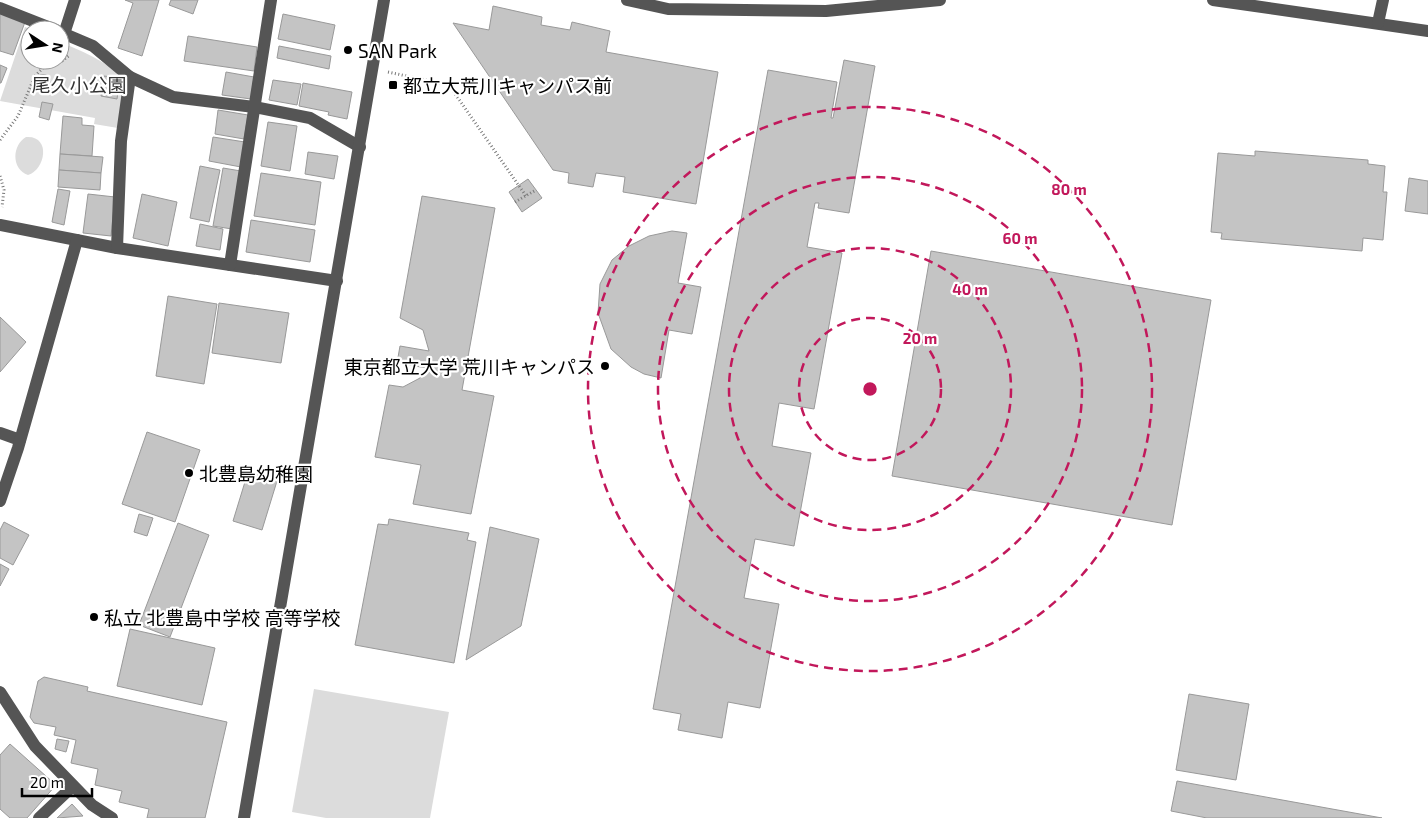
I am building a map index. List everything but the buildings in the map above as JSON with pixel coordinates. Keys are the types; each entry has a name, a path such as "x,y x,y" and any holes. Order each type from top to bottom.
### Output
{"street":[{"path":"66,20 75,0"},
{"path":"230,265 271,0"},
{"path":"244,818 384,0"},
{"path":"626,0 668,9 826,11 940,0"},
{"path":"1213,0 1428,31"},
{"path":"1378,23 1383,0"},
{"path":"0,8 30,20"},
{"path":"70,36 93,46 130,77 173,97 254,107 310,118 360,147"},
{"path":"117,248 121,141 130,77"},
{"path":"0,225 117,248 337,281"},
{"path":"0,501 20,440 77,240"},
{"path":"0,433 20,440"},
{"path":"0,692 35,746 92,805 112,818"},
{"path":"39,818 73,786"}],"path":[{"path":"0,140 18,116 35,76 43,68 62,61 70,55 81,41"},
{"path":"386,72 449,85 526,196"},
{"path":"0,176 4,190 0,225"},
{"path":"515,202 536,190"}],"green space":[{"name":"尾久小公園","path":"20,42 20,70 70,70 70,46 112,69 119,75 123,87 118,128 94,124 95,118 0,101"},
{"path":"26,137 39,141 43,153 39,166 28,175 19,168 15,157 18,145"},
{"path":"314,689 449,712 430,818 326,818 292,812"}],"place":[{"name":"SAN Park","path":"348,50"},
{"name":"都立大荒川キャンパス前","path":"393,85"},
{"name":"東京都立大学 荒川キャンパス","path":"605,366"},
{"name":"北豊島幼稚園","path":"189,473"},
{"name":"私立 北豊島中学校 高等学校","path":"94,617"}]}
